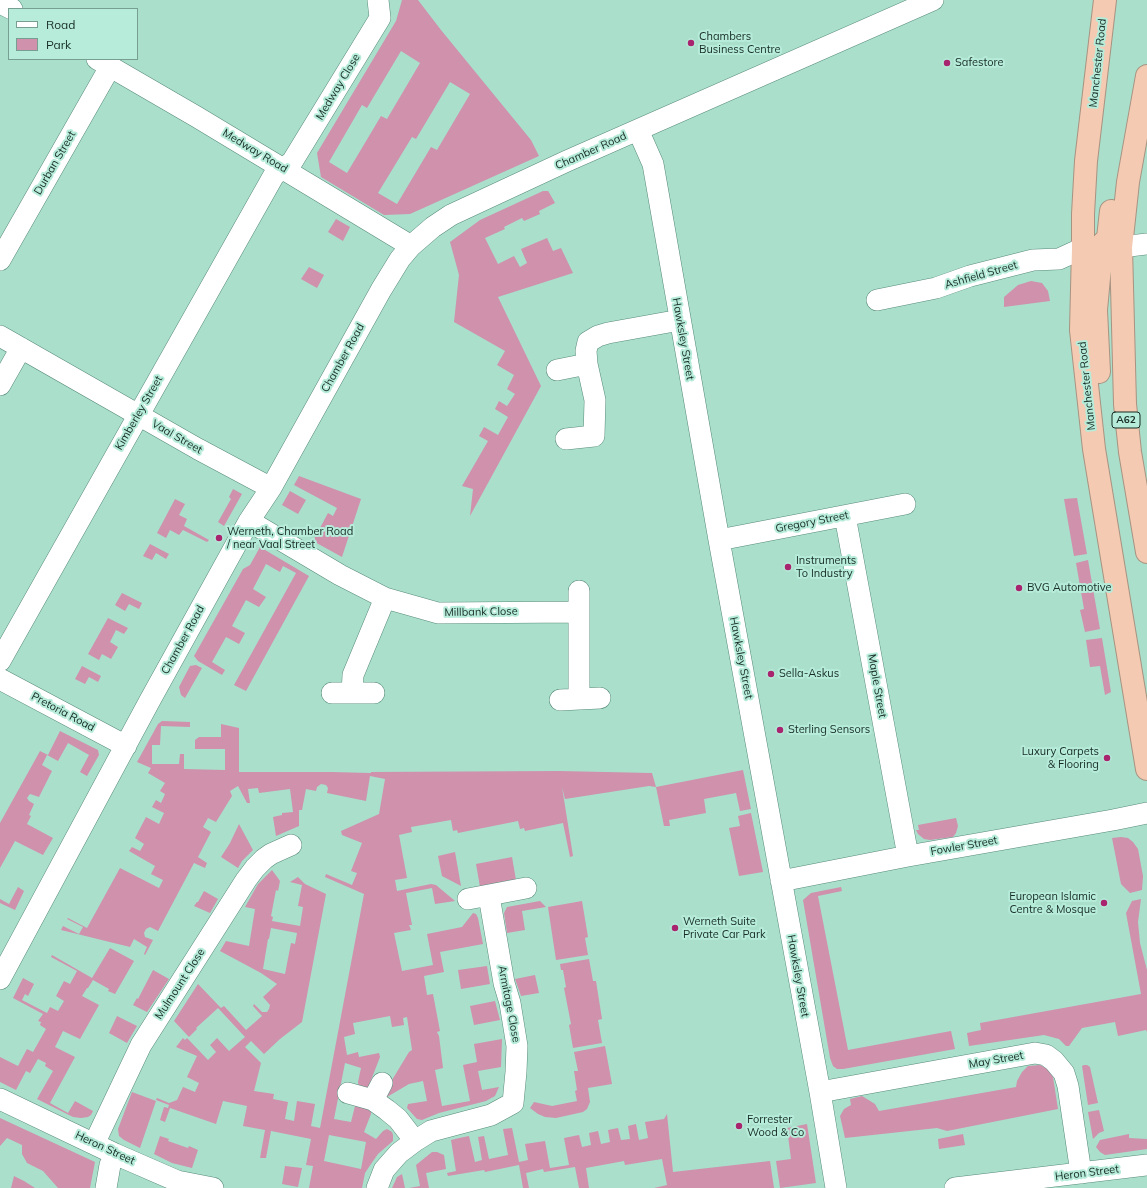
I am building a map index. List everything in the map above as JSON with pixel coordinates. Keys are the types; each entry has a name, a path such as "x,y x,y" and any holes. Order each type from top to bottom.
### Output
{"highway":[{"name":"Manchester Road","path":"1101,3 1086,161 1083,214 1103,247 1125,404 1130,452 1147,552"},
{"path":"1103,247 1108,238 1122,124 1145,86"},
{"name":"Manchester Road","path":"1103,247 1081,330 1094,449 1147,769"}],"street":[{"name":"Medway Close","path":"283,169 292,162 380,18 378,0"},
{"name":"Chamber Road","path":"0,979 249,521 271,488 381,290 400,260 411,246 433,227 451,215 638,130 932,0"},
{"name":"Medway Road","path":"104,63 411,246"},
{"name":"Durban Street","path":"0,260 104,63"},
{"name":"Hawksley Street","path":"638,130 653,164 836,1188"},
{"name":"Kimberley Street","path":"0,661 274,175 283,169"},
{"name":"Ashfield Street","path":"877,300 936,288 970,276 1033,260 1059,259 1103,247 1147,244"},
{"path":"566,439 594,436 595,400 587,364 586,352 588,342 598,336 608,333 680,320"},
{"name":"Vaal Street","path":"0,336 138,415 271,488"},
{"path":"0,385 21,348"},
{"path":"557,370 587,364"},
{"name":"Gregory Street","path":"719,540 905,504"},
{"name":"Maple Street","path":"845,516 908,856"},
{"name":"Millbank Close","path":"249,521 340,575 385,598 438,613 578,612"},
{"path":"579,591 570,699 600,698"},
{"path":"374,693 342,693 353,676 385,598"},
{"name":"Pretoria Road","path":"0,679 126,746"},
{"name":"Fowler Street","path":"781,881 908,856 1147,813"},
{"name":"Mulmount Close","path":"94,1144 141,1044 246,880 264,859 271,854 291,845"},
{"path":"468,899 526,888"},
{"name":"Armitage Close","path":"377,1188 384,1170 399,1153 431,1131 491,1115 513,1103 517,1046 510,1003 504,983 489,896"},
{"name":"May Street","path":"820,1092 1035,1053 1046,1056 1054,1061 1064,1073 1068,1086 1081,1173"},
{"path":"348,1093 377,1092 415,1141"},
{"name":"Heron Street","path":"0,1098 115,1154 177,1181 213,1188"},
{"path":"106,1188 110,1164 115,1154"},
{"name":"Heron Street","path":"956,1188 1044,1183 1081,1173 1147,1165"}],"green space":[{"path":"402,0 418,0 531,140 539,156 410,214 384,215 321,177 317,153 396,21","holes":["401,51 420,63 387,119 381,116 347,173 329,162 362,105 367,108","450,82 470,94 437,150 431,147 397,204 378,193 412,137 416,139"]},
{"path":"543,191 548,191 555,203 539,211 540,214 524,221 522,218 504,227 505,229 485,238 498,264 514,256 520,267 527,263 521,249 547,238 553,251 561,248 573,273 498,297 541,386 470,516 473,489 462,486 488,441 479,436 484,427 498,435 508,417 495,409 499,401 507,406 515,394 507,389 514,375 497,365 505,351 454,322 459,275 450,242 480,220"},
{"path":"336,219 350,227 343,241 328,232"},
{"path":"309,267 324,275 317,288 301,279"},
{"path":"1031,281 1042,283 1048,291 1050,301 1004,307 1004,297 1018,285"},
{"path":"299,476 361,499 342,557 313,541 328,513 333,516 337,508 294,485"},
{"path":"233,489 242,494 224,526 218,522 231,499 229,497"},
{"path":"290,491 306,500 298,514 282,505"},
{"path":"1077,498 1087,554 1074,556 1064,499"},
{"path":"175,499 185,504 179,515 187,519 184,526 209,540 207,542 183,530 179,535 170,530 166,538 157,533"},
{"path":"150,544 169,554 166,559 156,553 152,560 143,556"},
{"path":"260,547 309,576 246,691 234,685 296,573 283,566 280,572 266,564 253,589 266,597 259,607 246,600 232,626 245,633 239,644 226,637 212,662 225,670 222,675 198,661 194,656 243,569 250,565"},
{"path":"1088,560 1100,629 1085,632 1080,610 1084,609 1076,563"},
{"path":"122,593 142,603 139,609 129,604 125,611 115,605"},
{"path":"108,618 128,628 124,634 116,630 110,642 118,647 111,659 102,654 99,660 88,654"},
{"path":"1102,638 1111,692 1105,695 1100,666 1090,667 1086,640"},
{"path":"196,665 202,668 185,698 181,695 179,687 190,666"},
{"path":"82,666 101,676 98,682 89,677 85,684 75,679"},
{"path":"162,721 190,722 190,727 161,726 160,745 152,745 152,764 179,764 180,754 184,754 184,769 225,770 225,749 195,749 195,740 199,737 221,737 221,724 239,728 239,772 371,773 559,771 652,773 656,787 649,786 565,799 562,787 573,856 570,857 563,823 525,831 524,828 520,829 518,821 458,833 457,830 453,831 451,820 411,827 412,832 399,835 407,878 395,880 397,891 431,884 436,885 455,901 435,904 432,888 406,893 412,925 409,925 411,930 394,933 402,971 433,965 427,934 462,927 473,913 476,914 478,918 483,944 440,952 444,972 424,976 427,995 433,994 440,1031 437,1032 439,1036 443,1068 435,1070 442,1106 470,1101 463,1065 477,1062 474,1044 502,1039 501,1067 478,1071 482,1090 499,1087 495,1096 486,1101 439,1113 422,1120 417,1119 407,1108 408,1104 427,1101 423,1081 409,1084 387,1097 386,1095 389,1085 409,1052 412,1050 407,1017 403,1018 404,1025 392,1027 390,1016 353,1023 355,1034 344,1037 347,1055 358,1052 359,1057 379,1053 380,1057 368,1088 362,1090 359,1087 358,1082 361,1068 345,1063 334,1119 351,1122 355,1106 371,1110 371,1114 364,1132 376,1139 383,1131 387,1129 392,1132 393,1135 393,1141 378,1154 365,1173 362,1188 309,1188 313,1166 306,1165 311,1139 271,1131 266,1158 260,1158 265,1130 243,1126 247,1106 223,1101 216,1124 170,1108 165,1122 160,1120 164,1107 168,1108 169,1105 156,1100 157,1098 169,1103 177,1100 183,1087 195,1092 199,1083 187,1077 197,1056 176,1047 183,1038 185,1040 187,1038 208,1060 216,1052 210,1045 217,1038 229,1051 245,1037 218,1008 196,1028 197,1029 189,1037 174,1021 198,984 221,1008 224,1006 246,1030 262,1016 253,1006 254,1004 262,1012 267,1012 269,1009 270,1005 263,997 277,984 261,973 220,951 226,941 249,946 255,909 245,907 258,884 272,870 280,881 278,891 276,890 271,916 273,917 272,921 300,926 303,907 298,906 302,885 290,882 298,877 305,884 326,894 302,1022 264,1054 251,1041 245,1047 261,1063 254,1091 274,1094 273,1099 288,1102 285,1119 294,1121 297,1101 315,1104 311,1126 320,1128 364,894 325,877 326,874 352,885 357,873 351,871 362,843 342,835 341,831 379,814 385,779 370,776 366,801 327,793 328,788 326,785 321,784 317,787 316,791 306,789 302,810 299,810 299,826 276,836 273,817 282,815 282,813 293,812 290,789 259,793 258,788 248,789 250,803 247,803 238,786 230,791 232,796 216,822 208,818 203,827 211,832 198,857 207,863 205,868 194,863 158,931 150,927 146,929 144,933 145,937 153,940 145,955 144,954 147,947 134,939 130,947 61,930 63,926 79,934 83,927 67,919 68,918 87,928 120,868 159,888 163,880 151,874 155,866 129,851 132,847 140,851 144,844 135,838 146,817 159,824 164,813 152,807 156,800 161,803 165,794 160,791 165,783 148,773 151,768 137,762 158,724","holes":["271,928 297,933 295,944 291,943 285,974 263,969","329,1135 366,1142 361,1169 324,1161"]},
{"path":"60,731 98,750 99,755 87,776 80,772 89,755 68,743 58,761 47,755 42,765 52,771 39,797 30,794 27,798 34,804 27,824 53,838 43,855 15,841 0,868 0,823 40,751 48,755"},
{"path":"743,770 751,809 740,811 736,793 704,799 706,813 669,820 670,826 664,826 656,787"},
{"path":"751,813 763,872 739,876 729,828 740,826 738,816"},
{"path":"956,818 958,826 953,837 930,840 924,839 916,830 919,830 918,825"},
{"path":"239,824 253,850 242,861 238,868 221,857"},
{"path":"1112,838 1128,838 1138,849 1143,876 1142,890 1130,893 1121,884"},
{"path":"455,852 461,886 442,876 438,856"},
{"path":"512,857 516,880 480,887 476,864"},
{"path":"18,887 24,891 15,910 0,903 0,899 9,904"},
{"path":"841,887 842,891 818,896 848,1050 951,1031 955,1049 843,1069 837,1069 833,1066 830,1058 803,900 811,893"},
{"path":"204,891 218,899 210,913 194,906"},
{"path":"1141,899 1138,922 1140,943 1147,970 1147,1032 1146,1030 1118,1036 1115,1022 1082,1028 1069,1046 1066,1046 1059,1039 1044,1035 969,1046 967,1033 981,1030 980,1023 1141,994 1126,913 1132,901"},
{"path":"540,901 546,907 522,911 525,930 507,933 504,913 507,907"},
{"path":"582,901 588,937 585,938 588,955 556,960 548,907"},
{"path":"110,948 134,961 115,994 108,991 109,989 93,980 82,996 99,1005 80,1039 63,1031 55,1047 75,1057 50,1103 68,1113 75,1101 93,1111 91,1115 81,1118 73,1117 37,1099 53,1071 45,1066 46,1063 38,1059 30,1073 26,1071 16,1090 0,1082 0,1057 18,1066 27,1049 33,1052 46,1029 40,1025 41,1022 38,1021 43,1014 13,998 23,978 34,984 28,996 25,994 22,1000 47,1013 50,1007 58,1011 64,1001 56,996 64,981 70,984 77,971 51,957 52,955 92,978"},
{"path":"589,959 593,981 596,981 602,1019 598,1020 602,1043 573,1048 569,1025 571,1024 564,988 566,987 563,970 561,970 560,964"},
{"path":"487,966 490,984 461,989 458,970"},
{"path":"153,970 169,979 147,1012 133,1005 137,998 138,999"},
{"path":"535,975 539,993 521,996 515,979"},
{"path":"495,1001 500,1020 474,1025 470,1006"},
{"path":"117,1016 137,1026 127,1043 109,1033"},
{"path":"605,1046 612,1084 588,1088 590,1102 587,1109 583,1112 556,1118 545,1117 530,1108 534,1102 552,1106 577,1101 574,1071 578,1071 574,1052"},
{"path":"1040,1065 1048,1069 1053,1077 1058,1109 947,1131 937,1128 845,1138 840,1116 844,1109 851,1105 850,1099 862,1096 875,1104 879,1111 1016,1087 1017,1081 1022,1072 1028,1066"},
{"path":"1084,1065 1090,1067 1098,1103 1088,1105 1082,1066"},
{"path":"132,1092 156,1101 140,1148 119,1136 118,1129"},
{"path":"1099,1110 1104,1131 1099,1133 1093,1139 1088,1112"},
{"path":"667,1114 673,1172 770,1161 774,1188 654,1188 667,1185 662,1159 625,1165 624,1161 586,1168 589,1188 579,1188 575,1167 544,1172 543,1169 526,1173 529,1188 523,1188 519,1165 485,1172 484,1170 448,1176 447,1173 456,1171 451,1140 469,1136 475,1162 482,1160 478,1137 484,1136 489,1159 508,1155 503,1129 512,1128 519,1162 528,1160 525,1144 545,1141 550,1168 569,1165 564,1138 579,1135 582,1147 591,1145 589,1133 598,1131 601,1144 610,1142 608,1130 618,1128 621,1140 630,1139 628,1126 636,1124 639,1140 648,1138 645,1122 664,1119"},
{"path":"0,1118 95,1162 90,1188 58,1188 43,1171 27,1163 22,1154 22,1145 7,1138 0,1146"},
{"path":"807,1124 816,1183 780,1188 776,1161 791,1159 787,1128"},
{"path":"963,1134 965,1145 939,1149 938,1139"},
{"path":"1129,1134 1129,1138 1147,1139 1147,1149 1105,1155 1096,1147 1100,1140"},
{"path":"160,1136 169,1139 168,1141 188,1148 189,1146 198,1150 192,1168 172,1163 154,1154"},
{"path":"432,1152 437,1152 444,1155 446,1169 426,1173 429,1188 409,1188 420,1186 416,1165"},
{"path":"285,1166 302,1168 298,1187 282,1184"},
{"path":"402,1174 405,1188 392,1188 397,1177"},
{"path":"14,1176 24,1181 35,1188 11,1188"}],"place":[{"name":"Chambers Business Centre","path":"691,43"},
{"name":"Safestore","path":"947,63"},
{"name":"Werneth, Chamber Road / near Vaal Street","path":"219,538"},
{"name":"Instruments To Industry","path":"788,567"},
{"name":"BVG Automotive","path":"1019,588"},
{"name":"Sella-Askus","path":"771,674"},
{"name":"Sterling Sensors","path":"780,730"},
{"name":"Luxury Carpets & Flooring","path":"1107,758"},
{"name":"European Islamic Centre & Mosque","path":"1104,903"},
{"name":"Werneth Suite Private Car Park","path":"675,928"},
{"name":"Forrester Wood & Co","path":"739,1126"}]}
